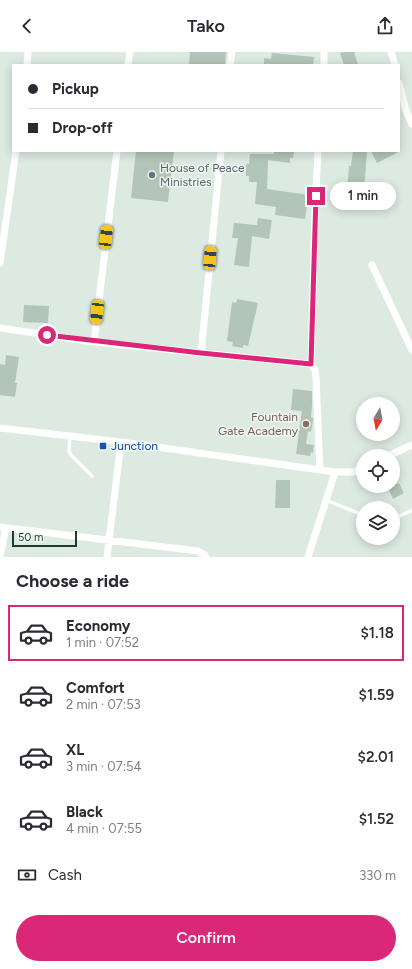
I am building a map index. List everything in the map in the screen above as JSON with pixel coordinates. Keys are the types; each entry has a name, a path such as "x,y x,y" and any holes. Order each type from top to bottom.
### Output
{"street":[{"path":"27,64 28,52"},
{"path":"128,64 130,52"},
{"path":"230,64 232,52"},
{"path":"324,52 324,64"},
{"path":"391,52 395,64"},
{"path":"400,87 406,111 412,124"},
{"path":"0,263 16,152"},
{"path":"94,342 117,152"},
{"path":"201,353 221,152"},
{"path":"318,152 311,364 315,370 316,378 320,470"},
{"path":"372,265 412,350"},
{"path":"0,328 94,342 311,364"},
{"path":"0,428 121,442 335,472 356,471"},
{"path":"108,557 121,442"},
{"path":"400,450 412,445"},
{"path":"308,557 335,472"},
{"path":"0,557 3,528 198,551 206,555 206,557"}],"lane":[{"path":"70,436 69,451 71,455 92,476"},
{"path":"326,500 356,512"},
{"path":"400,516 412,510"}],"building":[{"path":"190,52 226,52 225,64 189,64"},
{"path":"354,52 358,64 344,64 340,53"},
{"path":"272,53 314,57 313,64 264,64 264,58 271,59"},
{"name":"House of Peace Ministries","path":"136,152 174,152 168,202 131,198"},
{"path":"274,152 294,152 293,158 290,158 290,163 268,160 267,189 309,195 305,219 275,215 276,207 255,204 257,182 249,182 249,176 246,176 246,164 249,164 250,154 274,154"},
{"path":"353,152 367,152 364,193 347,191 349,166 351,166"},
{"path":"372,152 398,152 377,163"},
{"path":"258,218 272,220 269,239 252,236 249,267 234,265 238,238 232,238 234,223 257,225"},
{"path":"237,299 258,303 248,346 243,345 243,348 232,346 233,342 227,341 232,302 236,303"},
{"path":"24,305 49,306 48,323 23,322"},
{"path":"6,355 19,357 15,383 17,383 15,397 0,395 0,364 5,365"},
{"path":"293,389 312,391 311,418 313,418 313,420 311,432 308,431 306,444 314,445 313,453 311,452 310,456 296,454 302,411 291,410"},
{"path":"276,480 290,480 290,508 275,508"},
{"path":"400,485 404,493 393,499 390,493 400,493"}],"place":[{"name":"House of Peace Ministries","path":"152,175"},
{"name":"Fountain Gate Academy","path":"306,424"},
{"name":"Junction","path":"103,446"}],"route":[{"path":"47,335 94,342 311,364 316,196"}]}
